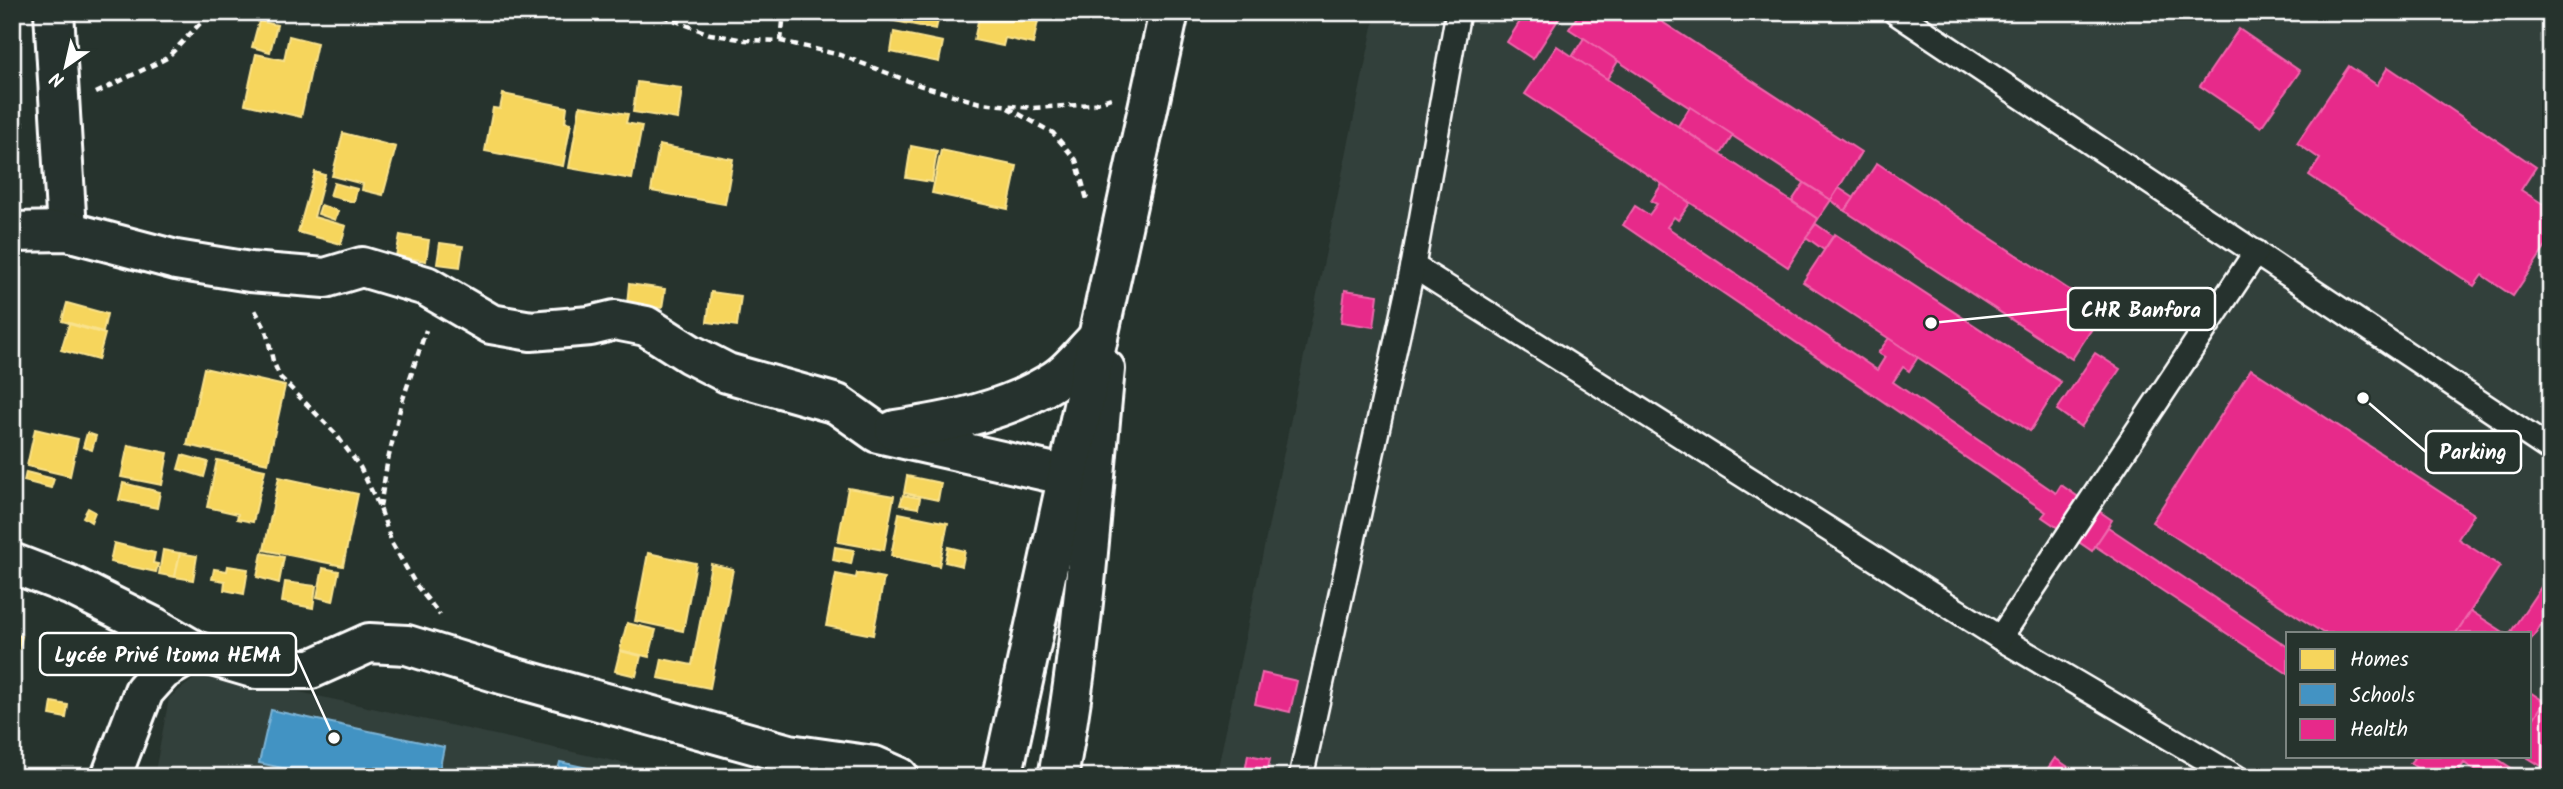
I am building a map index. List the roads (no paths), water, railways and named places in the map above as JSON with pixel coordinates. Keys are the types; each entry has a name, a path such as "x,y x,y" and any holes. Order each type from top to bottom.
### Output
{"street":[{"path":"54,12 67,231"},
{"path":"1002,777 1169,12"},
{"path":"12,232 67,231 176,260 250,272 326,278 362,267 426,286 491,324 531,331 590,326 615,320 646,326 690,354 727,373 836,404 878,433 1068,476"},
{"path":"1058,777 1071,708 1087,581 1108,330 1108,292"},
{"path":"878,433 945,422 1007,404 1056,379 1098,338"},
{"path":"12,563 72,586 155,627 195,651 256,669 310,669 369,643 407,645 518,679 789,754 874,766 899,777"},
{"path":"111,777 144,691 162,671 195,651"}],"lane":[{"path":"1301,777 1413,266 1458,12"},
{"path":"1895,12 2551,450"},
{"path":"2000,638 2256,252"},
{"path":"1413,266 2000,638 2236,777"}],"place":[{"name":"CHR Banfora","path":"1931,323"},
{"name":"Parking","path":"2363,398"},
{"name":"Lycée Privé Itoma HEMA","path":"334,738"}]}
